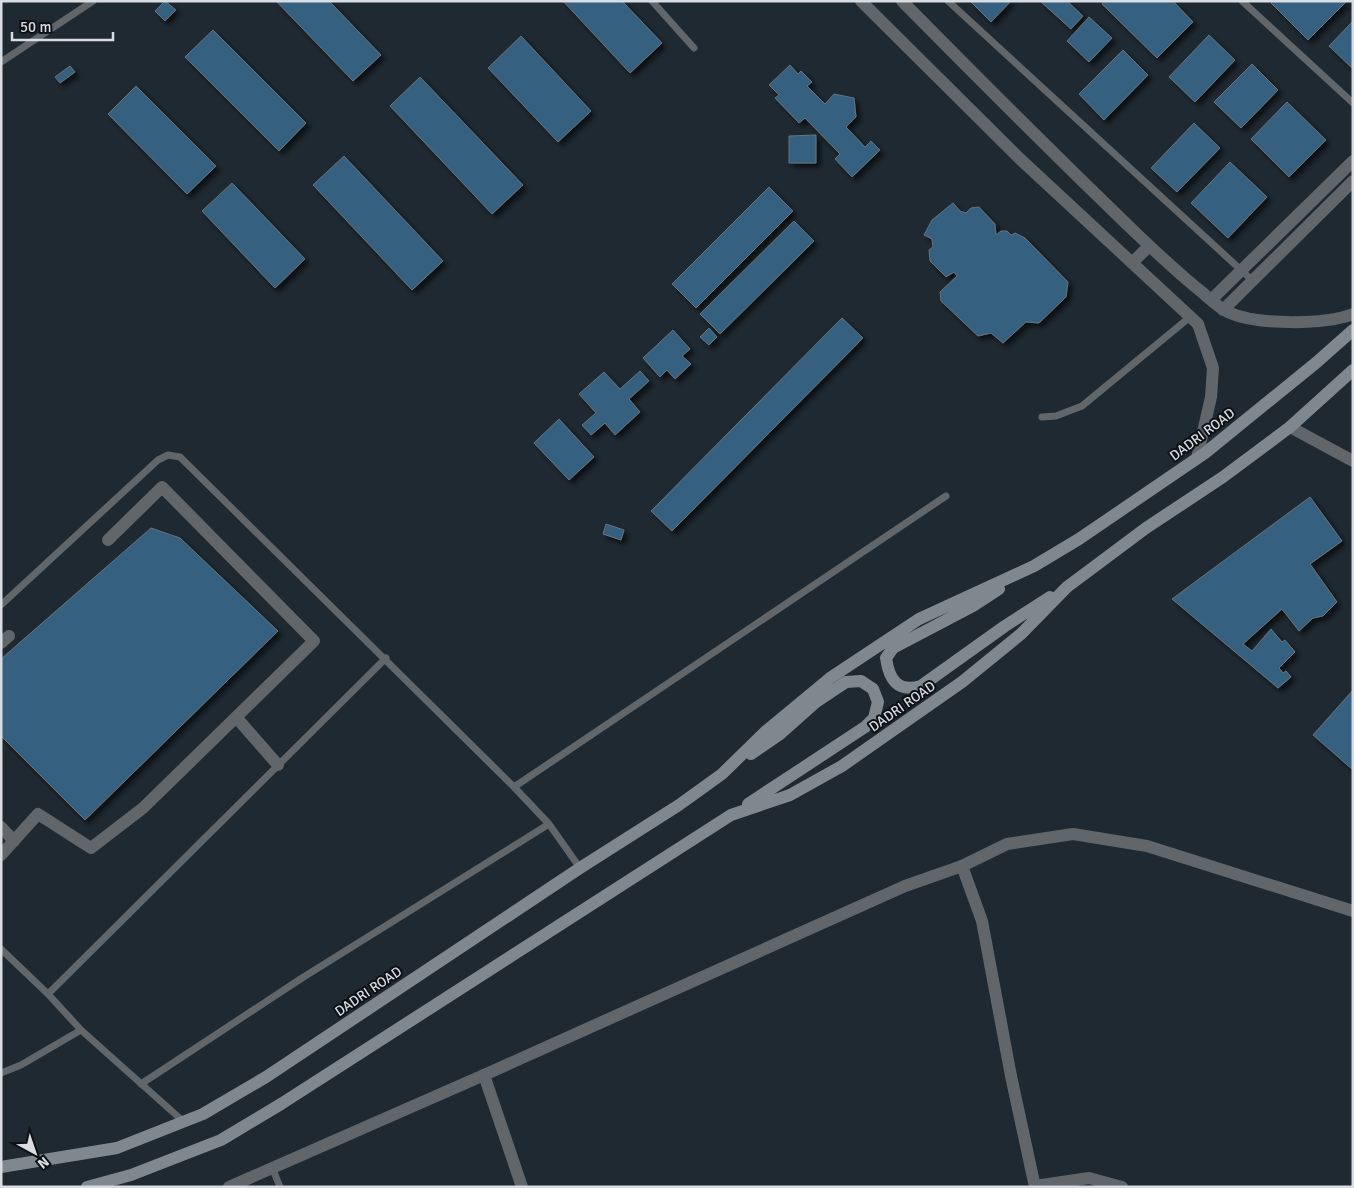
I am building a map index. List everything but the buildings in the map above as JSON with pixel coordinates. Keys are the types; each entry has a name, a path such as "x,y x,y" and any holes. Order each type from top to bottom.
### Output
{"main road":[{"name":"DADRI ROAD","path":"1353,330 1265,405 1197,458 1080,539 1034,566 973,606 893,648 886,658 890,677 909,689 920,686 1006,626 1067,587 1146,528 1223,477 1290,427 1353,370"},
{"name":"DADRI ROAD","path":"722,774 774,725 830,678 862,656 918,619 1034,566"},
{"name":"DADRI ROAD","path":"731,815 790,795 842,766 969,676 1021,634 1067,587"},
{"name":"DADRI ROAD","path":"1,1167 117,1148 203,1114 266,1077 580,868 679,805 780,734 816,702 846,682 861,681 873,689 878,702 874,718 865,727 281,1104 221,1140 131,1175 87,1187"}],"street":[{"path":"860,1 1019,158 1198,324 1212,368 1211,397 1197,458"},
{"path":"902,1 1041,142 1149,246 1223,310 1230,314 1269,320 1308,322 1342,318 1353,314"},
{"path":"1211,300 1353,160"},
{"path":"1223,310 1353,182"},
{"path":"1132,263 1149,246"},
{"path":"1290,427 1353,461"},
{"path":"1,855 38,814 91,848 143,808 314,640 162,487 108,540"},
{"path":"236,716 278,765"},
{"path":"1,827 14,841"},
{"path":"228,1187 484,1075 905,886 962,866 1007,844 1073,834 1147,846 1353,911"},
{"path":"962,866 982,921 1010,1076 1035,1186 1089,1178 1122,1187"},
{"path":"484,1075 522,1187"}],"lane":[{"path":"1,62 93,1"},
{"path":"652,1 694,48"},
{"path":"948,1 1253,281"},
{"path":"1242,1 1353,102"},
{"path":"1042,417 1056,416 1082,406 1190,317"},
{"path":"1,605 158,460 168,455 180,458 191,466 386,658 514,787 549,824 580,868"},
{"path":"514,787 946,496"},
{"path":"48,994 386,658"},
{"path":"141,1084 302,978 549,824"},
{"path":"1,949 48,994 81,1030 184,1122"},
{"path":"1,1073 21,1065 81,1030"},
{"path":"272,1167 280,1187"}]}
